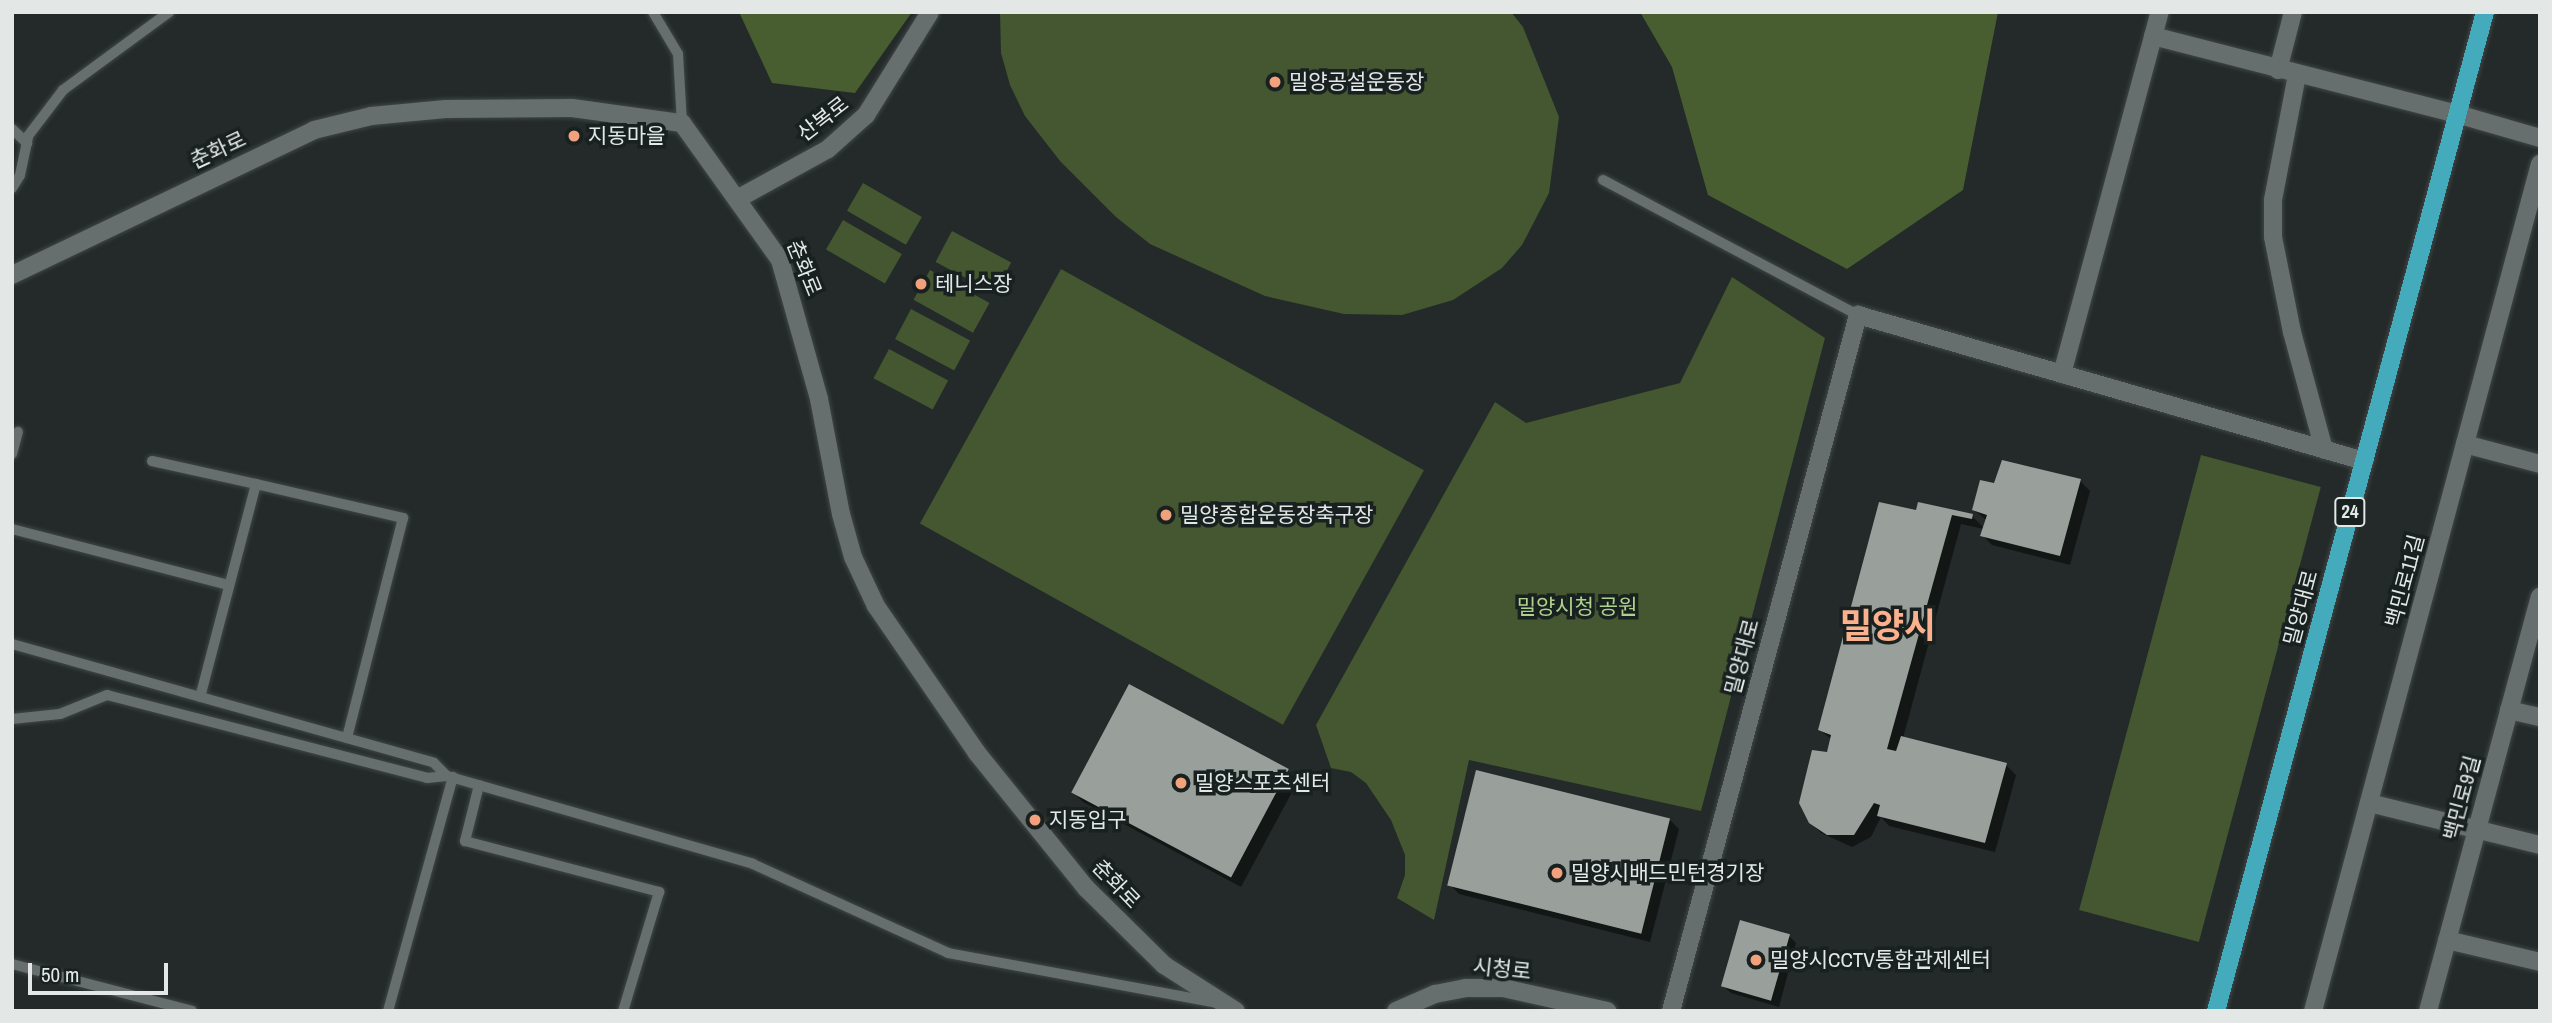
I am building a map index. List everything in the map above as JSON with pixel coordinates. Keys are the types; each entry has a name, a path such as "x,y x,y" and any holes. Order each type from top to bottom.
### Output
{"main road":[{"name":"밀양대로","path":"2216,1011 2485,12"}],"street":[{"name":"산복로","path":"739,198 828,149 866,115 930,12"},
{"path":"2062,373 2160,12"},
{"path":"2278,70 2293,12"},
{"path":"2153,36 2297,75 2458,114 2540,138"},
{"path":"2297,75 2273,200 2273,237 2292,332 2324,450"},
{"name":"춘화로","path":"12,275 314,130 372,116 446,110 572,108 682,124 739,198 780,260 796,306 841,514 853,557 876,606 977,753 1086,888 1164,965 1228,1007"},
{"name":"백민로11길","path":"2314,1011 2540,164"},
{"path":"1858,315 2364,461"},
{"name":"밀양대로","path":"1671,1011 1858,315"},
{"path":"2465,444 2540,464"},
{"name":"백민로9길","path":"2428,1011 2540,598"},
{"path":"2509,710 2540,717"},
{"path":"2369,803 2540,845"},
{"path":"2447,940 2540,962"},
{"name":"시청로","path":"1396,1011 1435,994 1465,988 1503,988 1607,1011"}],"lane":[{"path":"12,188 20,175 27,144 63,90 169,12"},
{"path":"653,12 678,54 682,124"},
{"path":"12,129 27,144"},
{"path":"1603,180 1858,315"},
{"path":"12,454 18,432"},
{"path":"152,461 403,518 347,738"},
{"path":"200,697 256,484"},
{"path":"12,530 229,585"},
{"path":"12,643 433,763 450,777"},
{"path":"12,719 60,715 107,695 427,778 450,777 753,864 948,953 1228,1007"},
{"path":"388,1011 450,777"},
{"path":"479,785 466,841 659,892 623,1011"},
{"path":"12,964 192,1011"}],"green space":[{"path":"739,12 912,12 855,93 772,83"},
{"path":"1000,12 1511,12 1523,27 1559,117 1549,193 1522,245 1502,268 1453,300 1402,315 1344,314 1265,296 1150,244 1116,217 1060,161 1025,116 1010,85 1001,53"},
{"path":"1640,12 1998,12 1963,190 1847,269 1708,195 1672,67"},
{"path":"863,183 922,217 906,245 847,211"},
{"path":"843,220 902,254 885,283 826,249"},
{"path":"952,231 1011,262 995,293 936,262"},
{"path":"1061,269 1424,470 1283,725 920,524"},
{"path":"930,270 989,303 973,333 914,300"},
{"name":"밀양시청 공원","path":"1732,277 1825,338 1701,811 1469,760 1434,920 1397,898 1405,875 1405,855 1391,820 1366,783 1351,772 1331,768 1316,725 1495,402 1526,423 1680,383"},
{"path":"911,309 970,340 954,370 895,339"},
{"path":"889,349 948,380 933,410 874,378"},
{"path":"2201,455 2321,487 2199,942 2079,910"}],"building":[{"path":"2002,460 2081,479 2060,556 1980,536 1987,515 1972,510 1980,480 1994,483"},
{"path":"1879,502 1916,510 1918,502 1973,514 1972,519 1952,515 1887,749 1896,751 1901,736 2007,763 1985,843 1877,816 1880,805 1874,803 1854,835 1827,835 1809,823 1799,803 1812,750 1827,752 1831,735 1818,730"},
{"path":"1129,684 1289,769 1231,878 1071,793"},
{"path":"1476,770 1670,818 1641,934 1447,885"},
{"path":"1740,920 1790,934 1771,1001 1721,986"}],"place":[{"name":"밀양공설운동장","path":"1275,82"},
{"name":"지동마을","path":"574,136"},
{"name":"테니스장","path":"921,284"},
{"name":"밀양종합운동장축구장","path":"1166,515"},
{"name":"밀양스포츠센터","path":"1181,783"},
{"name":"지동입구","path":"1035,820"},
{"name":"밀양시배드민턴경기장","path":"1557,873"},
{"name":"밀양시CCTV통합관제센터","path":"1756,960"}],"district":[{"name":"밀양시","path":"1888,626"}]}
